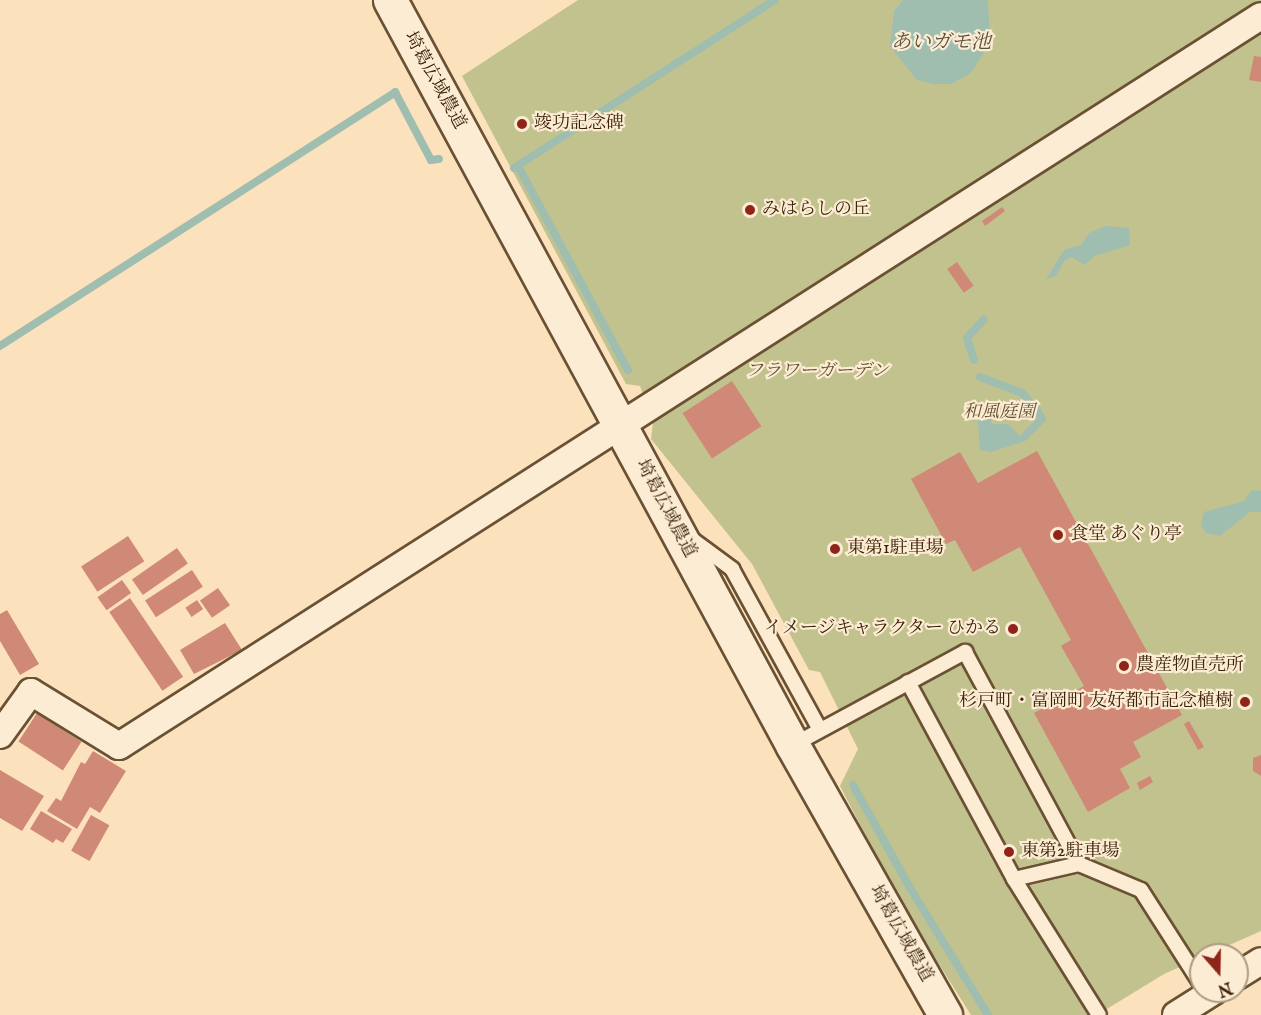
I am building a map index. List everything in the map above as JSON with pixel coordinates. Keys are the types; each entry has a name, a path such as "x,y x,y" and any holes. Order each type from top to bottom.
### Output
{"street":[{"name":"埼葛広域農道","path":"390,0 674,526 806,738 945,1015"},
{"path":"0,735 31,692 119,747 620,423 1261,16"},
{"path":"1176,1015 1191,1003"}],"lane":[{"path":"806,738 965,652 1079,864"},
{"path":"908,682 1014,879 1099,1015"},
{"path":"1014,879 1079,864 1141,890 1189,963"}],"green space":[{"path":"578,0 1261,0 1261,931 1234,943 1189,943 1189,963 1164,974 1097,1015 971,1015 901,904 840,786 858,749 820,672 809,670 752,564 651,439 653,423 640,386 626,384 462,76"}],"water":[{"name":"あいガモ池","path":"903,0 988,0 990,43 971,73 951,84 932,84 916,79 890,46 894,11"},
{"path":"1105,226 1129,228 1130,245 1095,256 1084,265 1072,257 1065,260 1056,276 1046,279 1064,250 1081,245 1089,233"},
{"path":"987,406 992,424 1008,424 1025,441 991,452 980,450 977,409"},
{"path":"1252,490 1261,491 1261,512 1250,512 1220,536 1206,533 1201,526 1204,512 1244,501"}],"building":[{"path":"1254,56 1261,57 1261,82 1249,80"},
{"path":"1002,207 1005,211 985,226 982,221"},
{"path":"957,262 974,286 964,293 947,269"},
{"path":"732,381 761,426 712,458 683,413"},
{"path":"1037,451 1182,715 1133,742 1141,757 1120,769 1130,788 1088,812 1034,713 1084,686 1061,646 1071,640 1020,547 973,572 955,540 946,544 911,479 960,452 978,483"},
{"path":"128,536 144,561 97,592 81,566"},
{"path":"177,548 188,564 143,595 132,580"},
{"path":"192,570 203,587 156,617 145,600"},
{"path":"122,580 131,593 107,610 97,597"},
{"path":"218,588 230,605 212,618 200,601"},
{"path":"130,598 183,677 162,691 109,612"},
{"path":"197,600 203,609 192,617 185,608"},
{"path":"7,610 39,664 20,675 0,641 0,614"},
{"path":"225,623 242,650 194,674 180,650"},
{"path":"37,713 81,742 63,770 18,742"},
{"path":"1189,721 1204,747 1198,750 1184,724"},
{"path":"93,751 126,771 100,813 90,807 77,829 47,811 56,798 61,801 81,762 85,764"},
{"path":"1261,755 1261,776 1253,771 1253,758"},
{"path":"0,770 44,796 22,831 0,818"},
{"path":"1150,776 1153,782 1140,790 1137,783"},
{"path":"41,811 72,829 63,843 56,839 53,843 30,829"},
{"path":"91,815 109,825 89,861 71,851"}],"waterway":[{"path":"514,168 775,0"},
{"path":"0,346 395,92 431,160 439,159"},
{"path":"518,166 628,370"},
{"path":"974,360 967,338 984,319"},
{"path":"980,377 1022,393 1037,410 1042,419 1024,437"},
{"path":"853,785 910,888 988,1015"}],"place":[{"name":"竣功記念碑","path":"522,124"},
{"name":"みはらしの丘","path":"750,210"},
{"name":"食堂 あぐり亭","path":"1058,535"},
{"name":"東第1駐車場","path":"835,549"},
{"name":"イメージキャラクター ひかる","path":"1013,629"},
{"name":"農産物直売所","path":"1124,666"},
{"name":"杉戸町・富岡町 友好都市記念植樹","path":"1245,702"},
{"name":"東第2駐車場","path":"1009,852"}],"park label":[{"name":"フラワーガーデン","path":"817,372"},
{"name":"和風庭園","path":"999,413"}]}
